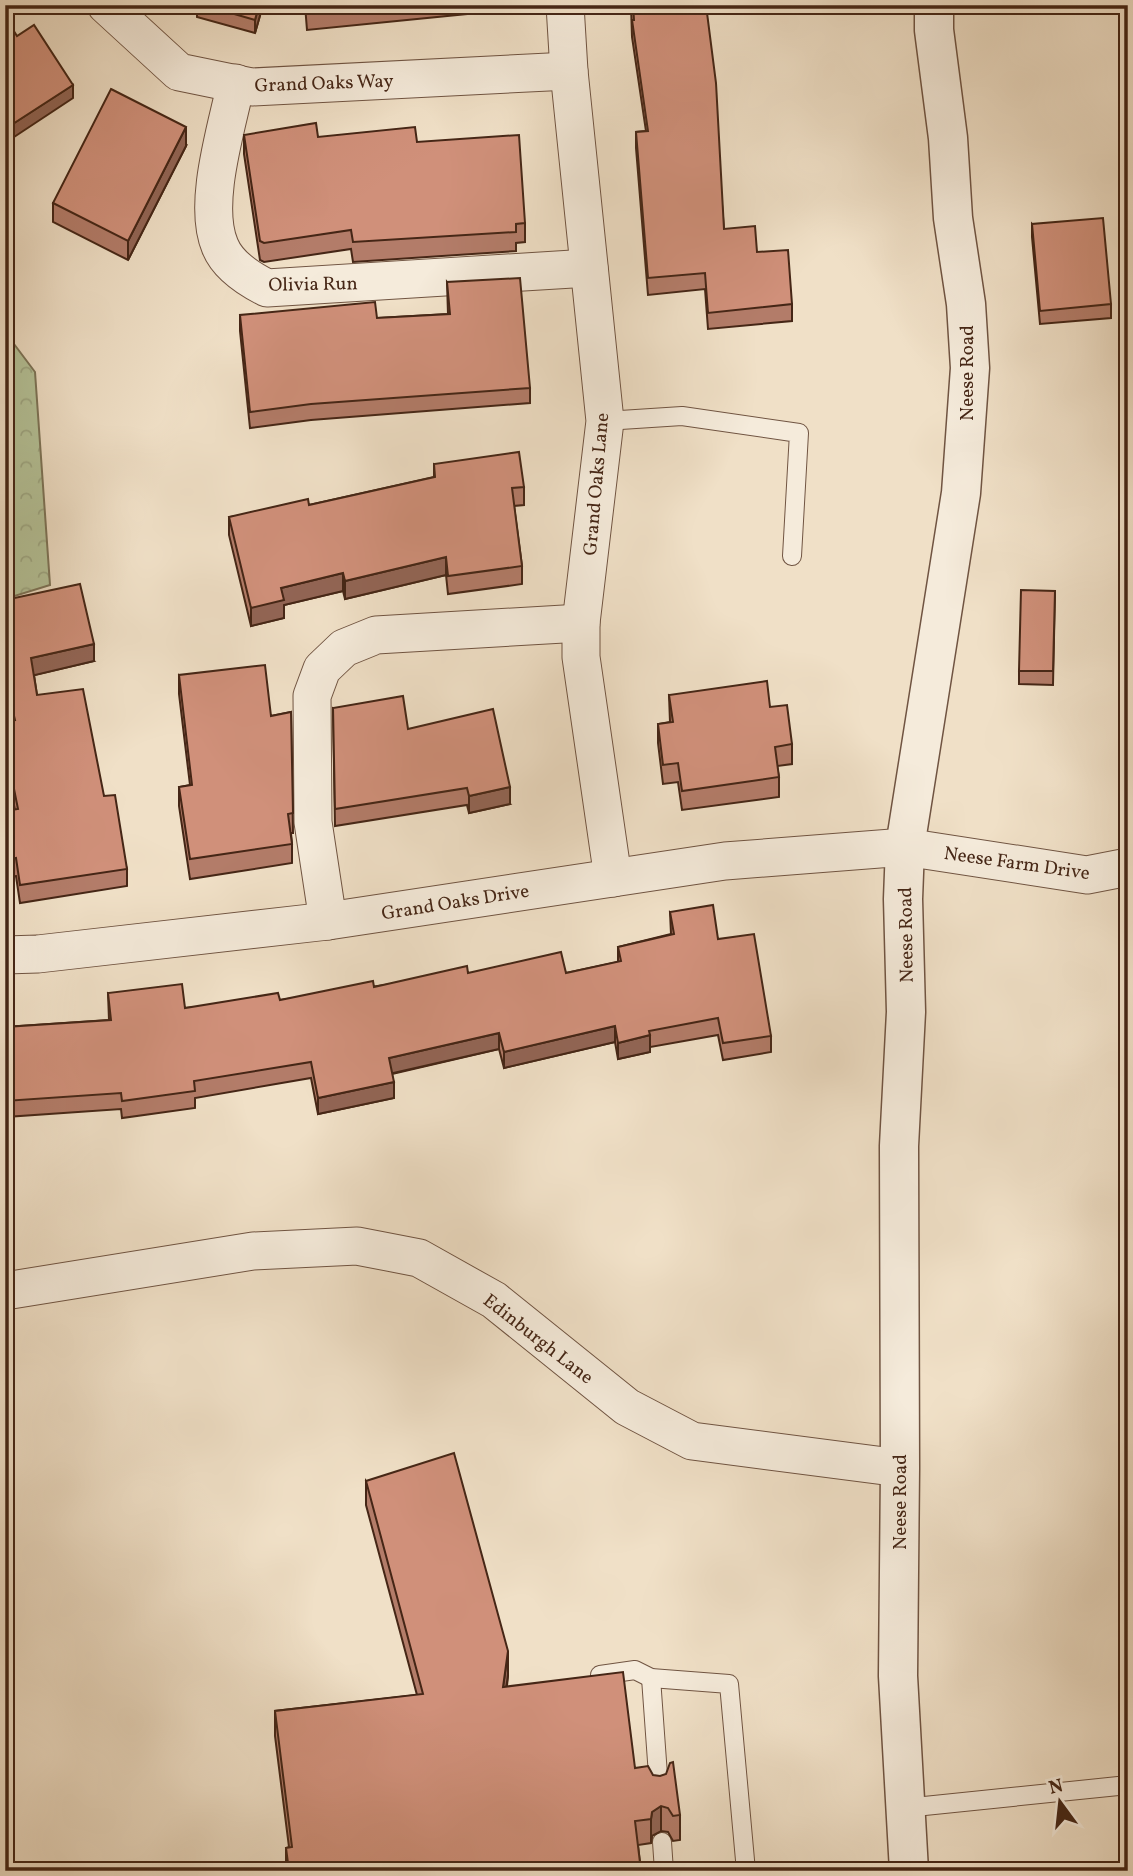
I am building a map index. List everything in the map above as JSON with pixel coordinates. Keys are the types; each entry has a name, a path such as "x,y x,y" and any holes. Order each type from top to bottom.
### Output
{"street":[{"name":"Grand Oaks Way","path":"106,5 178,72 252,87 569,71"},
{"name":"Grand Oaks Lane","path":"565,5 569,71 605,421 581,623 581,657 613,878"},
{"name":"Neese Road","path":"909,1871 898,1676 899,1146 906,1012 903,899 905,847 961,493 970,368 966,304 953,218 948,138 934,30 934,5"},
{"name":"Olivia Run","path":"236,83 216,182 212,217 220,248 243,275 267,288 589,268"},
{"path":"328,921 313,822 312,696 322,669 344,648 376,635 581,623"},
{"name":"Neese Farm Drive","path":"905,847 1087,875 1128,867"},
{"name":"Grand Oaks Drive","path":"5,955 38,954 328,921 725,861 905,847"},
{"name":"Edinburgh Lane","path":"5,1290 253,1251 358,1246 419,1258 494,1300 626,1407 692,1441 900,1468"}],"lane":[{"path":"605,421 682,416 799,433 792,556"},
{"path":"580,1678 635,1670 651,1678 729,1684 746,1871"},
{"path":"651,1678 659,1788"},
{"path":"905,1808 1128,1785"},
{"path":"662,1842 664,1871"}],"green space":[{"path":"5,332 35,372 50,585 5,599"}],"building":[{"path":"203,5 259,5 255,20"},
{"path":"307,5 362,5 307,11"},
{"path":"633,5 706,5 716,83 724,229 755,226 757,252 788,250 792,304 708,313 705,273 648,278 636,132 648,131 632,20"},
{"path":"1119,10 1128,10 1128,113 1120,113"},
{"path":"5,17 17,36 34,25 73,85 5,129"},
{"path":"111,89 186,127 128,241 53,203"},
{"path":"316,123 318,137 415,127 417,142 519,135 525,223 516,224 516,232 353,242 351,230 264,243 260,241 244,135"},
{"path":"1103,218 1111,304 1040,311 1032,224"},
{"path":"520,278 530,388 311,404 250,412 240,315 375,302 377,318 450,314 447,282"},
{"path":"519,452 524,487 512,488 522,566 448,576 446,557 345,581 343,573 281,588 284,600 251,608 229,517 308,499 309,505 435,477 434,464"},
{"path":"80,584 94,644 31,658 37,695 83,689 104,796 115,795 127,869 20,885 16,858 5,860 5,811 18,809 5,744 5,721 15,720 5,678 5,600"},
{"path":"1021,590 1055,591 1053,671 1019,671"},
{"path":"265,665 271,716 291,712 293,813 288,814 292,844 190,859 179,787 192,785 179,675"},
{"path":"767,681 770,707 787,705 792,744 775,747 779,777 682,791 678,763 663,765 658,724 673,722 669,695"},
{"path":"403,696 408,729 493,709 510,787 469,796 467,788 335,809 333,708"},
{"path":"713,905 718,939 754,934 771,1036 723,1043 718,1018 649,1031 650,1035 618,1043 615,1026 504,1052 499,1033 389,1058 394,1082 318,1098 311,1062 194,1081 195,1091 122,1101 121,1093 5,1101 5,1027 111,1020 108,993 182,984 185,1008 278,993 280,1000 373,981 374,987 467,966 468,973 561,952 566,973 621,961 618,947 674,934 670,912"},
{"path":"454,1453 508,1651 503,1687 623,1672 635,1768 648,1766 653,1775 660,1776 666,1774 673,1762 680,1815 673,1816 668,1808 661,1806 652,1812 651,1819 635,1821 641,1871 289,1871 286,1848 292,1847 275,1711 423,1694 366,1481"}]}
